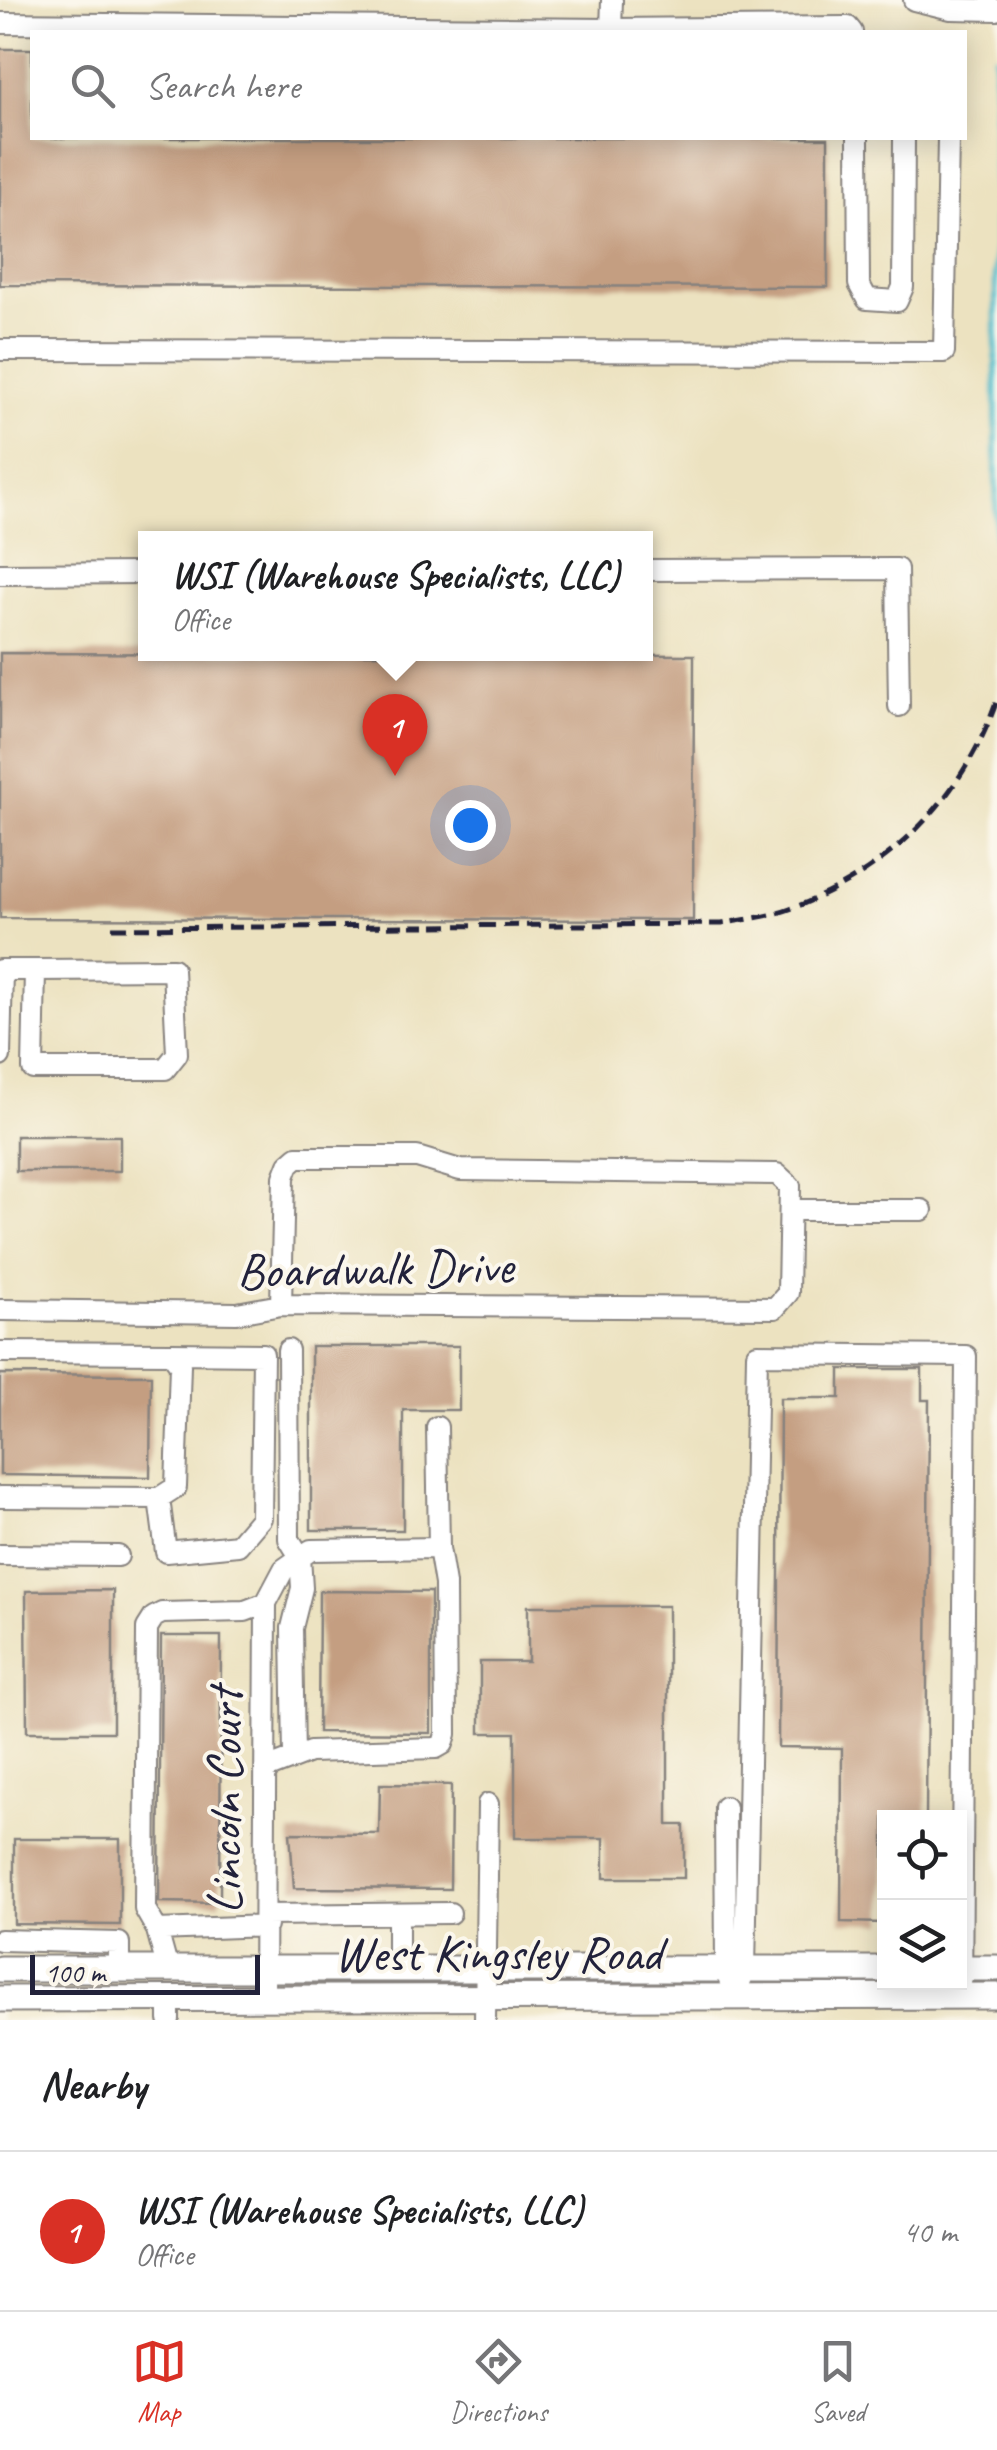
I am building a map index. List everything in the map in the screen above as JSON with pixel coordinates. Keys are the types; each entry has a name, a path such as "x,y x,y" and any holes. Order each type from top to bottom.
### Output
{"main road":[{"name":"West Kingsley Road","path":"0,1969 877,1968"},
{"path":"967,1968 997,1968"},
{"path":"168,1970 169,2009"},
{"path":"398,1970 398,1998"},
{"name":"West Kingsley Road","path":"0,1999 169,2009 264,1998 398,1998 486,2009 734,1996 997,1996"}],"street":[{"path":"34,0 34,24"},
{"path":"611,29 612,0"},
{"path":"914,0 997,10"},
{"path":"950,30 956,4"},
{"path":"0,23 850,30"},
{"path":"858,140 859,284 866,299 897,301 903,287 904,140"},
{"path":"0,350 944,352 948,140"},
{"path":"653,570 897,569 899,706"},
{"path":"0,574 138,573"},
{"path":"0,1056 1,970 173,968 177,1054 165,1069 33,1069 35,970"},
{"path":"281,1304 284,1177 296,1157 417,1158 460,1170 777,1174 790,1186 790,1210 922,1210"},
{"name":"Boardwalk Drive","path":"0,1310 236,1313 281,1304 775,1308 788,1292 790,1210"},
{"path":"288,1350 288,1539 300,1557 302,1588 292,1628 294,1758"},
{"path":"0,1352 263,1354 261,1518 238,1545 166,1552 159,1498"},
{"path":"0,1497 159,1498 176,1487 180,1365 171,1353"},
{"path":"734,1996 758,1354 966,1356 962,1900"},
{"path":"266,1768 310,1752 436,1748 442,1744 446,1734 445,1584 439,1548 437,1427"},
{"path":"168,1970 157,1930 145,1909 147,1628 154,1617 162,1613 245,1611 266,1603 284,1569 311,1550 439,1548"},
{"path":"0,1556 118,1556"},
{"name":"Lincoln Court","path":"264,1998 266,1603"},
{"path":"486,2009 488,1804"},
{"path":"725,1807 736,1969"},
{"path":"157,1930 266,1920 450,1913"},
{"path":"398,1914 398,1970"},
{"path":"0,1940 119,1943 119,1970"},
{"path":"962,1990 962,1996"}],"building":[{"path":"0,49 30,49 30,140 828,140 828,287 0,285"},
{"path":"0,653 138,653 138,661 653,661 653,655 694,655 693,920 0,918"},
{"path":"16,1136 120,1136 120,1171 16,1171"},
{"path":"311,1346 459,1346 459,1410 403,1410 403,1530 311,1530"},
{"path":"840,1369 922,1369 922,1400 929,1400 926,1810 877,1810 877,1923 841,1922 842,1748 778,1747 780,1398 840,1398"},
{"path":"0,1374 151,1375 150,1477 0,1475"},
{"path":"113,1590 113,1732 27,1732 26,1591"},
{"path":"319,1591 431,1592 431,1733 318,1732"},
{"path":"528,1606 668,1606 668,1825 684,1825 684,1878 604,1878 604,1838 515,1838 515,1733 480,1733 480,1662 528,1662"},
{"path":"161,1636 221,1636 220,1903 159,1902"},
{"path":"380,1784 451,1785 450,1889 294,1888 290,1833 379,1834"},
{"path":"14,1839 120,1839 120,1925 14,1924"}],"waterway":[{"path":"995,56 996,569"}],"railway":[{"path":"112,928 722,924 774,914 826,894 859,875 918,828 964,769 997,700"}],"place":[{"name":"WSI (Warehouse Specialists, LLC)","path":"395,776"}]}
